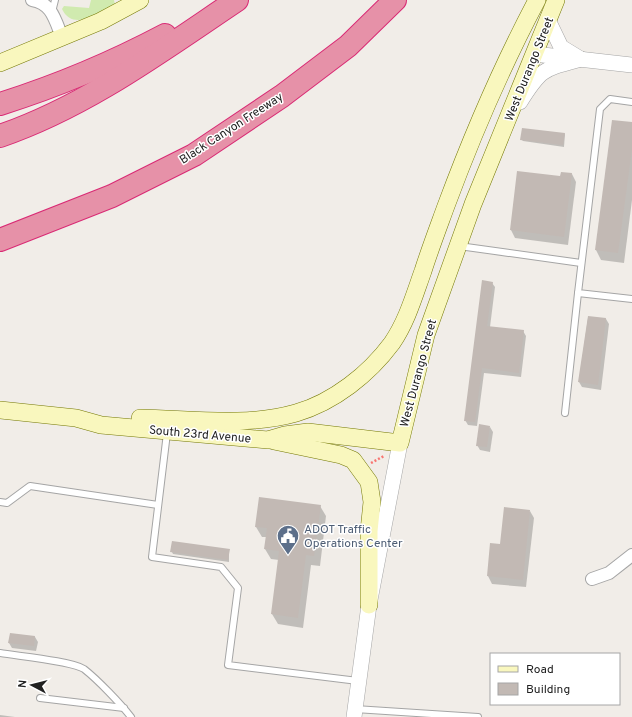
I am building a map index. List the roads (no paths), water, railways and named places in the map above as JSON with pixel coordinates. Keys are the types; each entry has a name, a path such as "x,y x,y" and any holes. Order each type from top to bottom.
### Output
{"highway":[{"path":"0,104 45,90 115,60 229,0"},
{"path":"0,136 83,100 138,67 237,0"},
{"name":"Black Canyon Freeway","path":"0,240 112,196 194,155 282,96 348,46 395,0"}],"main road":[{"path":"0,63 101,21 140,0"},
{"path":"76,418 270,420 298,413 334,397 366,373 393,341 410,310 447,204 480,122 514,43 537,0"},
{"name":"West Durango Street","path":"400,443 426,335 473,204 508,122 556,0"},
{"name":"South 23rd Avenue","path":"0,410 76,418 101,425 268,440 285,435 308,432 400,443"},
{"path":"268,440 341,455 353,460 369,482 372,502 369,531 369,605"}],"street":[{"path":"38,0 53,6 62,37"},
{"path":"548,20 561,47 581,59"},
{"path":"534,54 632,65"},
{"path":"508,122 530,85 545,70 581,59"},
{"name":"West Durango Street","path":"354,713 369,605 400,443"},
{"path":"592,579 608,573 632,555"}],"lane":[{"path":"565,413 581,263 600,109 610,99 632,102"},
{"path":"458,246 581,263"},
{"path":"578,293 632,299"},
{"path":"167,431 152,557 221,566 238,588 228,664 358,681"},
{"path":"0,502 7,503 30,486 158,505"},
{"path":"0,653 77,666 84,669 124,708 131,717"},
{"path":"40,698 124,708"},
{"path":"354,713 478,717"}],"place":[{"name":"ADOT Traffic Operations Center","path":"288,556"}]}
